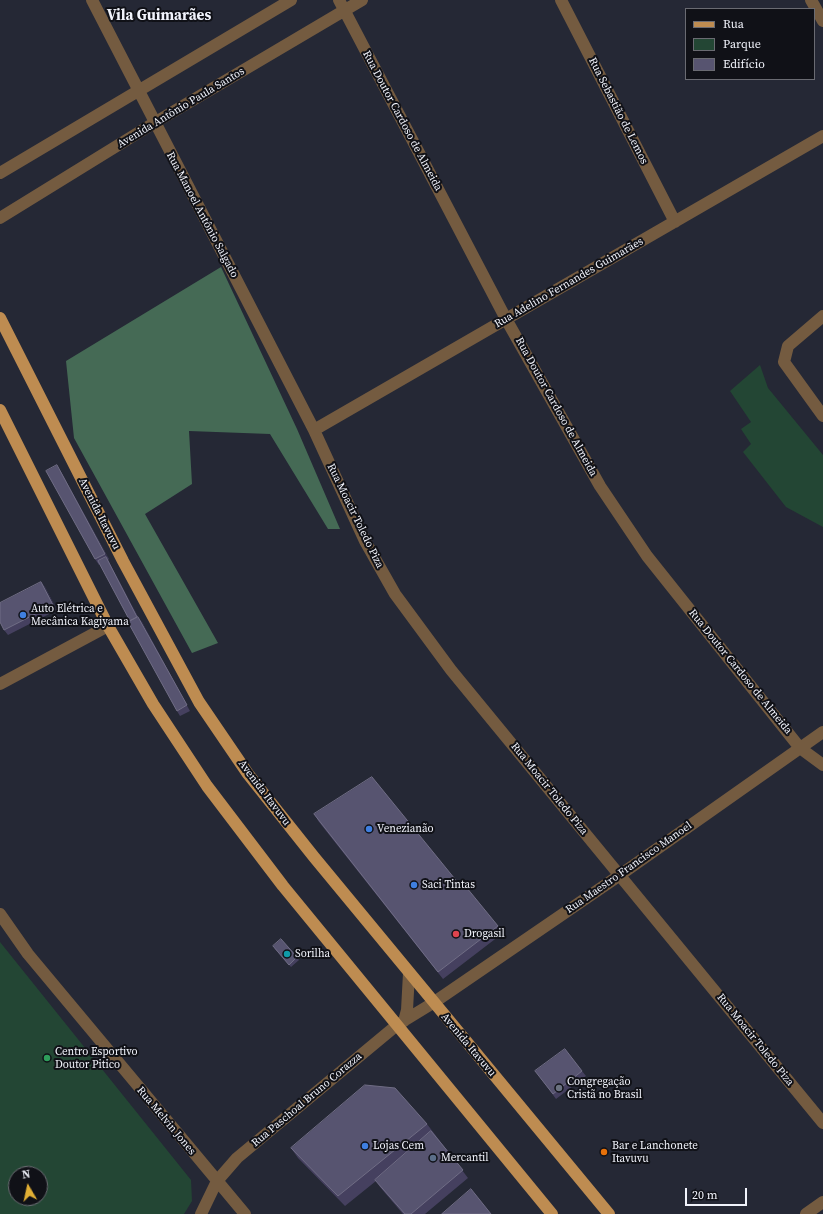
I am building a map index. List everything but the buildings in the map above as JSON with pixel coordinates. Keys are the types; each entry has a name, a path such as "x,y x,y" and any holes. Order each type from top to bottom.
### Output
{"main road":[{"name":"Avenida Itavuvu","path":"0,318 123,561 199,702 248,774 433,1003 609,1214"},
{"path":"0,410 108,626 153,704 207,786 283,886 401,1023 552,1214"}],"street":[{"name":"Rua Manoel Antônio Salgado","path":"92,0 154,123 314,430"},
{"path":"0,173 137,90 291,0"},
{"name":"Avenida Antônio Paula Santos","path":"0,218 341,5 362,0"},
{"name":"Rua Sebastião de Lemos","path":"561,0 675,222"},
{"path":"811,0 823,21"},
{"name":"Rua Doutor Cardoso de Almeida","path":"341,5 506,319 600,486 647,556 800,748 823,765"},
{"name":"Rua Adelino Fernandes Guimarães","path":"314,430 823,136"},
{"path":"823,316 788,346 784,362 823,416"},
{"name":"Rua Moacir Toledo Piza","path":"314,430 365,541 395,594 451,670 823,1123"},
{"path":"0,684 108,626"},
{"name":"Rua Maestro Francisco Manoel","path":"433,1003 620,875 823,732"},
{"name":"Rua Melvin Jones","path":"0,914 28,954 200,1162 245,1214"},
{"path":"401,1023 407,1010 409,973"},
{"name":"Rua Paschoal Bruno Corazza","path":"201,1214 218,1181 237,1158 401,1023 433,1003"},
{"path":"806,1214 823,1202"}],"green space":[{"path":"221,267 297,429 340,529 328,529 270,434 189,431 192,484 145,514 218,643 192,653 74,438 66,361"},
{"path":"760,365 768,388 823,455 823,527 786,507 743,452 751,444 741,429 751,422 730,391"},
{"name":"Centro Esportivo Doutor Pitico","path":"0,942 191,1180 192,1201 184,1214 0,1214"}],"place":[{"name":"Auto Elétrica e Mecânica Kagiyama","path":"23,615"},
{"name":"Venezianão","path":"369,829"},
{"name":"Saci Tintas","path":"414,885"},
{"name":"Drogasil","path":"456,934"},
{"name":"Sorilha","path":"287,954"},
{"name":"Centro Esportivo Doutor Pitico","path":"47,1058"},
{"name":"Congregação Cristã no Brasil","path":"559,1088"},
{"name":"Lojas Cem","path":"365,1146"},
{"name":"Bar e Lanchonete Itavuvu","path":"604,1152"},
{"name":"Mercantil","path":"433,1158"}],"district":[{"name":"Vila Guimarães","path":"159,16"}]}
